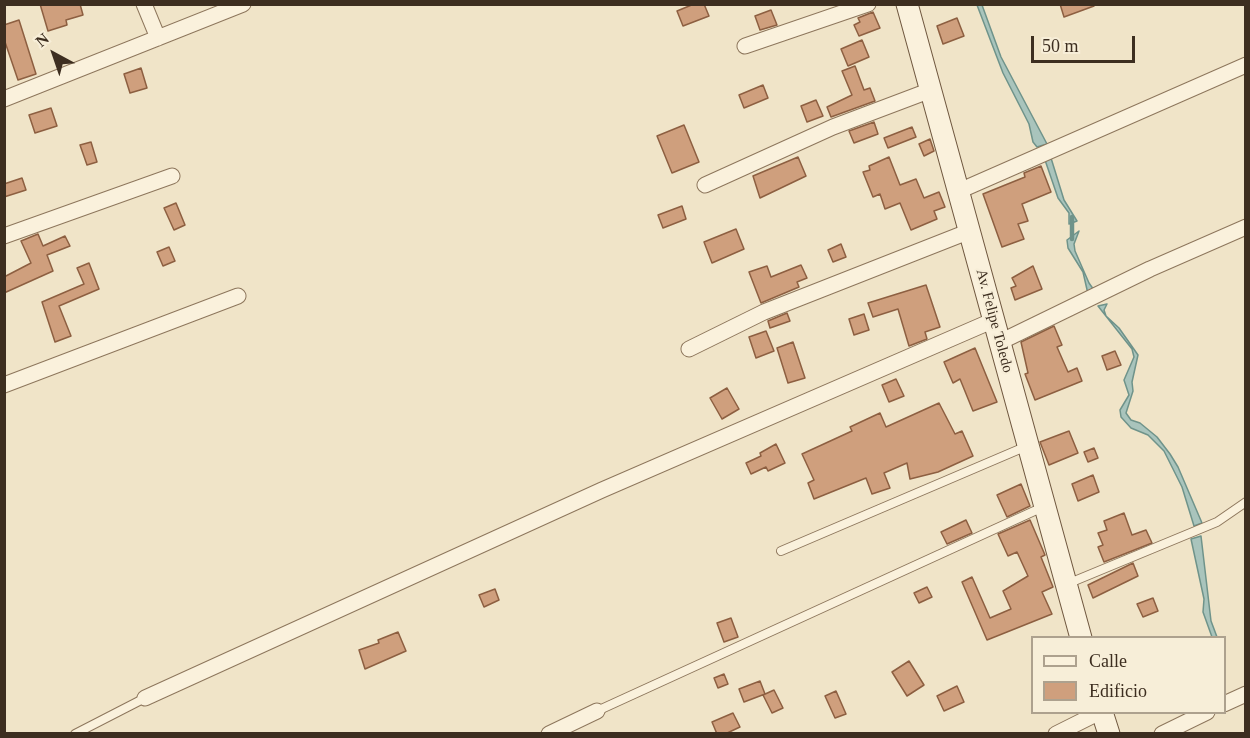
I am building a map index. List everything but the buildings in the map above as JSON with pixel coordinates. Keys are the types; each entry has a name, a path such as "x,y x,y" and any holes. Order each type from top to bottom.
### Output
{"main road":[{"name":"Av. Felipe Toledo","path":"908,4 1080,636"},
{"path":"1102,714 1109,734"}],"street":[{"path":"144,4 158,38"},
{"path":"4,99 243,4"},
{"path":"745,46 868,4"},
{"path":"959,191 1245,64"},
{"path":"705,185 833,126 931,90"},
{"path":"4,237 172,176"},
{"path":"1000,342 1150,269 1245,227"},
{"path":"689,348 764,312 970,231"},
{"path":"4,386 238,296"},
{"path":"145,698 602,490 994,320"},
{"path":"1226,703 1245,694"},
{"path":"549,734 597,711"},
{"path":"1056,734 1097,714"},
{"path":"1162,734 1203,714"}],"lane":[{"path":"781,551 1028,446"},
{"path":"1066,585 1217,522 1245,502"},
{"path":"597,711 1044,506"},
{"path":"75,734 145,698"}],"water":[{"path":"977,5 982,5 1001,57 1047,144 1037,147 1033,142 1029,124 1003,73"},
{"path":"1051,158 1064,200 1077,221 1069,224 1069,213 1058,198 1045,160"},
{"path":"1079,231 1074,244 1075,251 1096,293 1088,294 1083,272 1068,248 1067,240"},
{"path":"1107,304 1104,310 1106,316 1119,328 1138,355 1132,382 1133,391 1126,413 1131,420 1140,423 1157,437 1170,454 1202,523 1194,526 1182,487 1164,451 1148,435 1131,428 1121,417 1120,410 1129,395 1124,380 1134,357 1132,349 1098,306"},
{"path":"1201,536 1211,621 1217,636 1212,636 1203,612 1204,599 1191,539"}],"waterway":[{"path":"1072,217 1072,239"}]}
